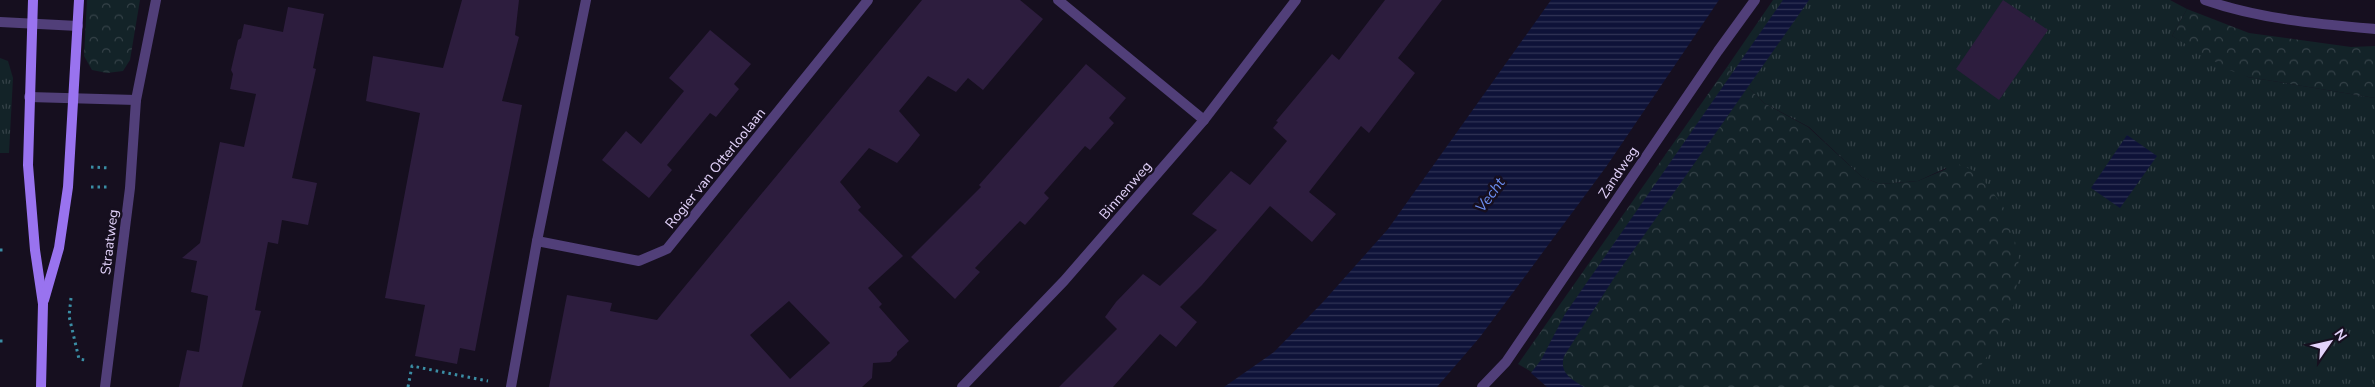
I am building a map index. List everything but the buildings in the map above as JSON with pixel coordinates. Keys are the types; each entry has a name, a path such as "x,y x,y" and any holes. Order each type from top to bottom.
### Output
{"main road":[{"path":"33,0 29,97 29,185 35,250 44,304 41,387"},
{"path":"44,304 59,248 68,187 79,0"}],"street":[{"name":"Straatweg","path":"105,387 130,188 136,100 156,0"},
{"path":"511,386 537,241 586,0"},
{"name":"Rogier van Otterloolaan","path":"537,241 639,261 667,249 868,0"},
{"path":"1058,0 1204,120"},
{"name":"Binnenweg","path":"962,387 1064,281 1204,120 1296,0"},
{"name":"Zandweg","path":"1482,387 1506,362 1718,51 1756,0"},
{"path":"2205,0 2228,8 2289,21 2375,29"},
{"path":"0,22 78,26"},
{"path":"29,97 136,100"}],"path":[{"path":"0,250 5,250"},
{"path":"72,289 69,316 79,359 108,364"},
{"path":"408,387 412,366 511,386"}],"green space":[{"path":"87,0 140,0 130,60 123,71 107,73 92,70 84,56"},
{"path":"1773,0 2170,0 2187,9 2172,36 2248,77 2375,98 2375,387 1966,387 1978,368 1946,168 1918,181 1880,184 1862,177 1809,127 1764,103 1727,67"},
{"path":"2187,9 2249,33 2351,47 2375,46 2375,98 2248,77 2229,70 2172,36"},
{"path":"0,58 8,61 13,78 9,153 0,153"},
{"path":"1727,67 1764,103 1808,127 1862,177 1880,184 1918,181 1958,164 1977,172 1992,191 2004,208 2019,254 2016,297 2008,326 1966,387 1557,387 1518,364"}],"water":[{"name":"Vecht","path":"1551,0 1719,0 1606,167 1480,337 1437,387 1224,387 1274,352 1323,302 1388,229"},
{"path":"1783,0 1809,0 1614,278 1564,356 1563,367 1567,375 1584,387 1547,387 1531,373 1541,360 1565,314"},
{"path":"2127,135 2157,156 2120,208 2091,188"}]}
